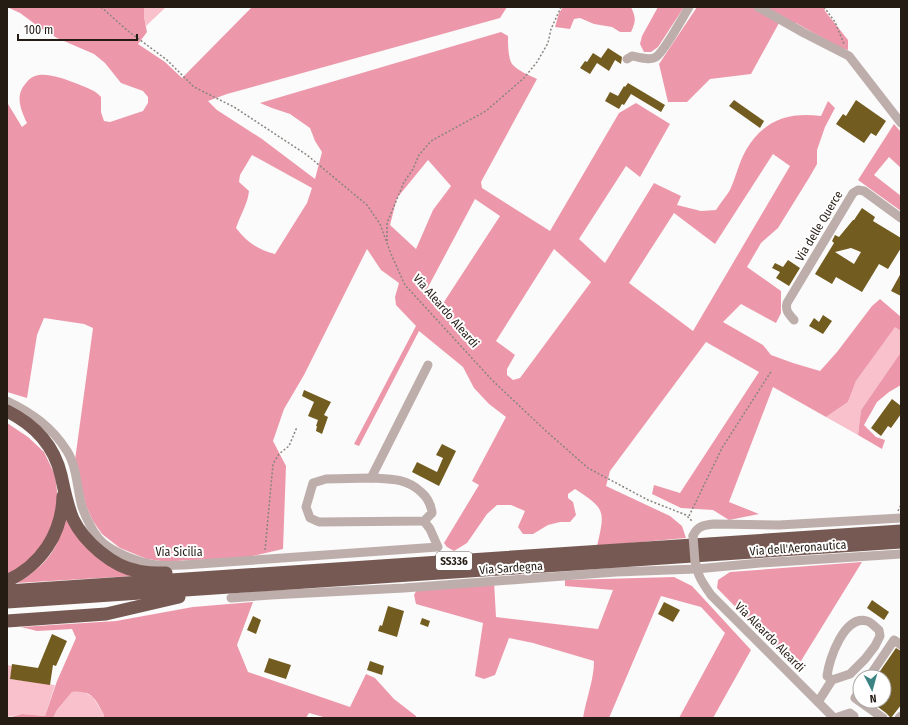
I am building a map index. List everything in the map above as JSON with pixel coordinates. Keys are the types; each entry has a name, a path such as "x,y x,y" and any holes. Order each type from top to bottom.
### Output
{"highway":[{"path":"7,412 27,423 44,439 58,465 73,519 83,534 98,550 116,563 137,571 214,583"},
{"path":"7,581 26,570 35,562 43,554 53,539 62,514 62,482"},
{"name":"SS336","path":"7,602 214,583 901,531"},
{"name":"SS336","path":"7,591 214,583 901,542"},
{"path":"7,621 106,614 173,598 214,583"},
{"path":"7,613 173,598"}],"street":[{"path":"627,59 632,56 649,59 656,58 662,51 689,7"},
{"path":"758,7 804,34 849,56 901,123"},
{"name":"Via delle Querce","path":"794,320 788,313 786,308 787,303 853,194 858,190 864,191 901,218"},
{"path":"371,478 428,365"},
{"name":"Via Sicilia","path":"7,401 26,410 41,421 67,452 74,468 83,507 90,525 100,540 118,553 136,560 157,565 184,565 438,547 430,529 424,521"},
{"path":"371,478 401,480 414,485 431,505 432,514 424,521 320,522 310,518 306,507 313,483 326,479 371,478"},
{"path":"696,565 693,536 698,528 705,525 779,525 901,518"},
{"name":"Via dell'Aeronautica","path":"696,565 760,563 901,554"},
{"name":"Via Sardegna","path":"231,598 404,588 696,565"},
{"name":"Via Aleardo Aleardi","path":"696,565 701,579 711,595 834,718"},
{"path":"818,702 832,680 850,674 875,646 880,636 879,630 869,621 862,620 850,625 842,635 828,668 827,676 832,680"},
{"path":"874,669 894,640 901,645"},
{"path":"870,709 883,718"},
{"path":"834,718 850,713 854,716"}],"path":[{"name":"Via Aleardo Aleardi","path":"101,7 128,31 166,60 194,87 234,107 307,155 367,205 380,224 405,285 492,380 588,468 648,500 688,516 722,448 772,370"},
{"path":"387,243 387,223 404,182 413,169 419,154 431,141 486,111 524,78 537,62 548,43 551,29 561,7"},
{"path":"824,7 834,22 849,56"},
{"path":"264,560 273,464 279,454 289,446 297,427"}],"shaded area":[{"path":"7,7 144,7 147,32 138,44 165,62 182,78 252,7 507,7 500,18 227,94 208,101 217,110 262,139 315,179 322,152 315,141 310,128 290,114 260,103 501,32 508,36 509,54 512,64 520,71 537,79 481,182 482,188 550,231 619,113 636,103 670,124 640,177 626,166 579,239 605,263 654,183 681,196 677,205 701,211 716,210 730,190 741,159 746,150 761,131 778,120 788,117 798,115 821,116 828,101 835,108 825,127 817,150 817,164 778,228 761,243 747,267 781,291 781,313 776,323 741,304 723,322 763,345 771,355 820,371 837,352 872,306 880,299 901,317 901,331 895,327 856,381 848,402 826,417 773,387 729,502 759,514 729,520 713,510 681,508 652,494 654,485 680,493 759,372 706,342 610,471 606,486 670,516 682,526 686,538 597,546 602,518 601,512 593,501 575,489 568,494 568,498 573,502 576,515 570,522 560,522 548,525 533,534 523,534 518,527 525,511 511,505 497,505 487,514 467,543 454,551 447,547 444,543 479,485 472,481 506,417 489,404 474,388 463,367 419,331 359,446 354,444 416,326 396,305 395,297 399,283 381,270 367,249 304,375 284,409 273,441 286,466 283,549 249,557 176,561 147,559 120,548 102,534 93,521 86,506 75,460 93,328 84,324 44,318 37,335 27,398 7,392 7,93 8,104 22,127 27,123 22,113 20,102 21,92 29,80 37,75 58,77 91,89 101,97 101,112 104,121 110,122 143,111 148,103 148,97 143,91 121,83 105,63 94,54 57,38 20,13","holes":["773,154 790,166 693,331 629,283 674,213 715,244","252,155 312,188 307,203 275,254 253,245 236,228 246,205 249,191 239,182 240,175","428,160 451,186 433,210 416,249 390,225 397,198","475,199 500,216 442,305 426,291","554,249 591,282 520,378 513,380 507,375 507,369 515,355 496,341"]},
{"path":"144,7 166,7 146,26"},
{"path":"563,7 631,7 635,17 635,22 631,32 620,32 612,27 594,24 580,18 574,19 570,29 555,27 559,13"},
{"path":"658,7 684,7 658,47 651,52 644,52 640,44 642,36"},
{"path":"697,7 824,7 825,11 848,40 848,50 840,48 796,23 779,23 751,74 710,79 687,102 668,102 659,64"},
{"path":"894,124 901,132 901,168 889,157 874,175 901,196 901,211 858,180"},
{"path":"895,326 901,331 901,352 861,410 858,435 826,417 848,402 856,381"},
{"path":"901,352 901,385 889,392 877,402 864,425 876,437 885,440 882,449 858,435 861,410"},
{"path":"7,423 28,437 44,452 55,475 58,499 57,520 39,552 7,577"},
{"path":"66,510 133,576 17,583 35,570 51,554 59,537"},
{"path":"862,562 796,669 717,588 718,580 730,572"},
{"path":"674,577 692,586 751,650 713,718 679,718 725,633 701,607 661,596 609,718 583,718 593,675 594,661 533,643 509,638 495,675 484,679 475,676 483,623 416,604 414,595 419,586 494,581 496,617 598,629 613,590 565,586 565,580"},
{"path":"253,602 237,645 248,672 350,707 366,674 375,678 394,699 416,716 416,718 327,718 309,713 306,718 104,718 98,704 89,694 85,692 72,692 57,710 53,718 7,718 22,714 45,716 57,681 76,638 72,629 37,631 21,627 116,621 193,607"},
{"path":"7,665 12,666 10,679 55,685 45,716 22,714 7,717"},
{"path":"82,691 93,697 104,715 104,718 53,718 57,710 72,692"}],"building":[{"path":"608,48 622,57 621,64 615,60 609,71 597,63 590,74 580,68 585,61 587,62 593,53 601,58"},
{"path":"628,83 665,105 661,112 631,94 624,105 622,104 619,109 605,101 610,92 618,96 624,86 625,87"},
{"path":"734,100 764,121 760,128 729,106"},
{"path":"856,100 886,121 876,136 871,133 864,143 836,124 843,114 846,116"},
{"path":"862,208 875,217 873,221 901,238 901,248 888,269 879,264 862,292 836,277 832,284 815,274 834,243 832,241 835,235 839,237","holes":["851,248 861,252 854,264 835,252"]},
{"path":"788,260 800,268 789,286 776,278 780,272 772,268 775,263 783,267"},
{"path":"901,273 901,296 891,291"},
{"path":"823,315 832,321 823,334 809,326 814,318 819,322"},
{"path":"304,390 331,402 324,415 328,417 322,434 316,431 318,420 308,416 314,402 302,396"},
{"path":"892,399 901,406 901,414 891,428 888,426 881,436 871,428"},
{"path":"442,444 456,451 439,486 412,472 417,462 437,472 443,458 436,455"},
{"path":"872,600 889,612 884,620 867,608"},
{"path":"664,602 680,610 673,622 658,614"},
{"path":"388,606 404,611 397,637 378,631 380,625 382,626"},
{"path":"253,616 261,620 256,634 247,630"},
{"path":"422,618 430,621 428,627 420,624"},
{"path":"52,634 67,641 56,666 53,665 50,685 10,679 12,664 38,668"},
{"path":"896,648 901,651 901,705 891,718 881,709 892,709 892,669 882,669"},
{"path":"269,658 291,665 286,679 264,672"},
{"path":"370,661 384,666 382,675 367,670"}]}
